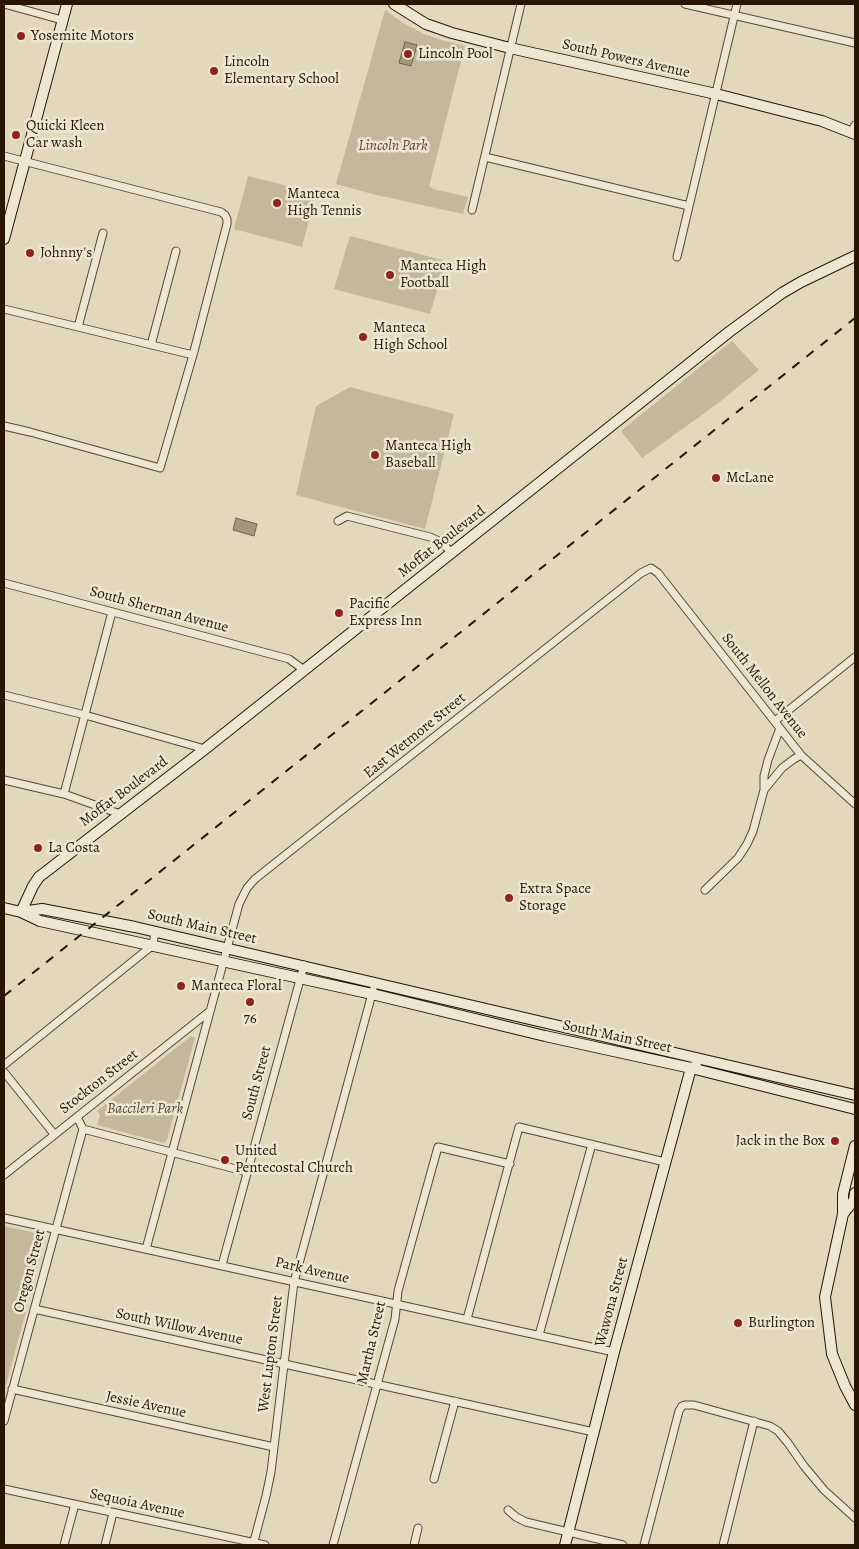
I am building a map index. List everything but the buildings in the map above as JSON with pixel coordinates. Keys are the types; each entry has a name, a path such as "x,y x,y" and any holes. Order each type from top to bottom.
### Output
{"main road":[{"path":"4,239 67,4"},
{"name":"South Powers Avenue","path":"394,4 419,20 437,28 510,48 716,94 822,120 854,130"},
{"name":"Moffat Boulevard","path":"21,912 33,886 40,877 205,749 729,332 782,292 855,256"},
{"name":"South Main Street","path":"4,908 21,912 40,921 372,994 544,1036 691,1068 855,1109"},
{"name":"South Main Street","path":"21,912 42,909 100,919 304,965 855,1095"},
{"path":"544,1036 548,1024"},
{"path":"691,1068 696,1066 723,1068 731,1066"},
{"name":"Wawona Street","path":"565,1545 614,1352 691,1068"},
{"path":"855,1146 843,1194 843,1214 825,1297 832,1354 844,1386 855,1405"},
{"path":"843,1214 854,1200 855,1193"}],"street":[{"path":"4,4 62,20"},
{"path":"472,210 520,4"},
{"path":"685,4 855,43"},
{"path":"677,257 737,4"},
{"path":"4,156 221,212 225,214 227,219 192,355 160,468 4,426"},
{"path":"485,156 689,206"},
{"path":"78,327 103,233"},
{"path":"151,345 176,252"},
{"path":"4,308 192,355"},
{"path":"338,521 347,516 430,537 441,542 452,553"},
{"name":"East Wetmore Street","path":"146,1249 239,904 247,888 640,573 651,568 661,577"},
{"name":"South Mellon Avenue","path":"661,577 801,755 855,804"},
{"name":"South Sherman Avenue","path":"4,583 288,660 304,670"},
{"path":"64,794 112,612"},
{"path":"775,721 855,657"},
{"path":"4,695 85,715 205,749"},
{"path":"705,890 738,858 748,844 764,790 764,776 768,760 780,728"},
{"path":"764,790 782,768 801,755"},
{"path":"4,780 64,794 120,814"},
{"path":"4,1065 153,945 156,932"},
{"name":"South Street","path":"222,1266 304,965"},
{"path":"372,994 375,982"},
{"name":"West Lupton Street","path":"253,1544 266,1496 274,1447 294,1282 372,994"},
{"name":"Stockton Street","path":"4,1176 54,1134 211,1011"},
{"path":"4,1072 54,1134"},
{"path":"77,1117 83,1129 247,1172"},
{"path":"466,1319 520,1128 665,1162"},
{"name":"Oregon Street","path":"4,1421 83,1129"},
{"path":"539,1335 592,1144"},
{"name":"Martha Street","path":"333,1545 395,1320 398,1291 438,1147 510,1164"},
{"name":"Park Avenue","path":"4,1218 614,1352"},
{"name":"South Willow Avenue","path":"34,1309 594,1432"},
{"name":"Jessie Avenue","path":"12,1389 274,1447"},
{"path":"434,1480 455,1401"},
{"path":"644,1545 679,1411 685,1405 694,1405 754,1421 770,1426 778,1431 824,1490 855,1518"},
{"path":"723,1545 754,1421"},
{"name":"Sequoia Avenue","path":"4,1489 264,1545"},
{"path":"64,1545 75,1504"},
{"path":"508,1510 526,1522 623,1545"},
{"path":"105,1545 113,1513"},
{"path":"414,1545 418,1528"}],"green space":[{"name":"Lincoln Park","path":"385,10 403,23 424,34 465,46 429,186 433,189 468,197 463,214 336,184"},
{"name":"Manteca High Tennis","path":"248,176 316,193 302,247 234,229"},
{"name":"Manteca High Football","path":"350,236 446,261 430,314 334,289"},
{"path":"732,341 759,370 717,404 642,458 621,431"},
{"name":"Manteca High Baseball","path":"350,387 454,414 425,529 296,495 316,406"},
{"name":"Baccileri Park","path":"191,1036 195,1038 167,1140 164,1143 97,1125 100,1115 97,1111"},
{"path":"4,1226 46,1236 4,1393"}],"shaded area":[{"name":"Lincoln Pool","path":"405,42 417,45 411,66 399,63"},
{"path":"236,518 257,524 254,536 233,530"}],"railway":[{"path":"4,996 855,318"}],"place":[{"name":"Yosemite Motors","path":"21,36"},
{"name":"Lincoln Pool","path":"408,54"},
{"name":"Lincoln Elementary School","path":"214,71"},
{"name":"Quicki Kleen Car wash","path":"16,135"},
{"name":"Manteca High Tennis","path":"277,203"},
{"name":"Johnny's","path":"30,253"},
{"name":"Manteca High Football","path":"390,275"},
{"name":"Manteca High School","path":"363,337"},
{"name":"Manteca High Baseball","path":"375,455"},
{"name":"McLane","path":"716,478"},
{"name":"Pacific Express Inn","path":"339,613"},
{"name":"La Costa","path":"38,848"},
{"name":"Extra Space Storage","path":"509,898"},
{"name":"Manteca Floral","path":"181,986"},
{"name":"76","path":"250,1002"},
{"name":"Jack in the Box","path":"835,1141"},
{"name":"United Pentecostal Church","path":"225,1160"},
{"name":"Burlington","path":"738,1323"}]}
